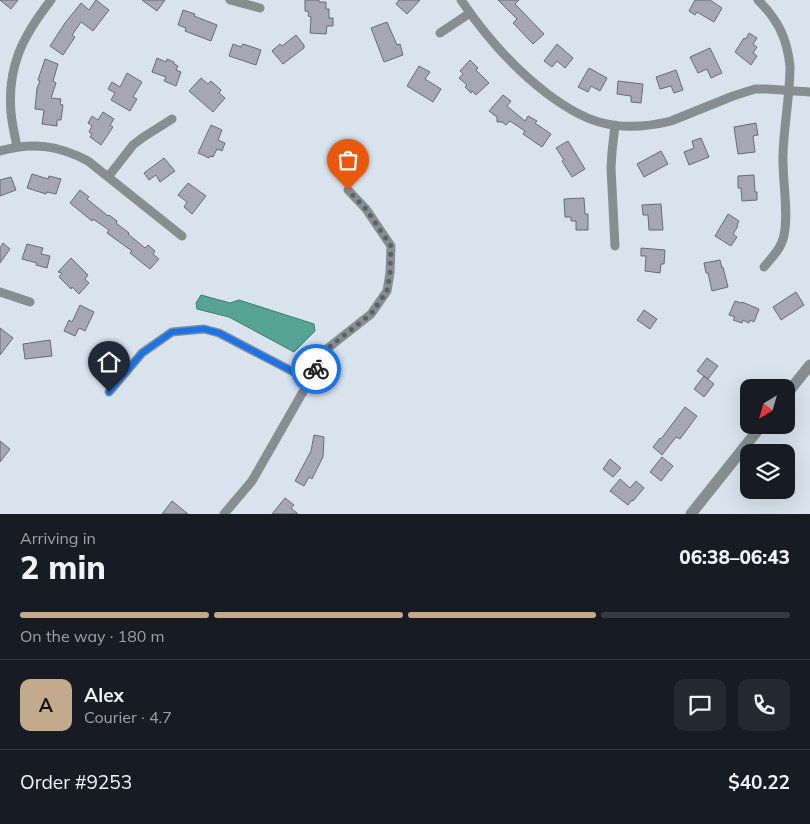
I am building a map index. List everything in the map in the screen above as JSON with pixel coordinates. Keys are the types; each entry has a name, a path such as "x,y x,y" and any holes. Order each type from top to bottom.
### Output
{"street":[{"path":"16,147 10,100 15,64 29,30 51,0"},
{"path":"230,0 260,8"},
{"path":"461,0 502,54 538,87 570,110 598,122 615,125 645,126 671,121 733,96 756,89 810,92"},
{"path":"758,0 776,21 786,42 790,66 783,153 786,226 779,249 764,267"},
{"path":"440,33 470,13"},
{"path":"108,177 134,145 172,119"},
{"path":"615,125 612,152 615,246"},
{"path":"0,151 35,145 62,150 76,155 88,161 182,236"},
{"path":"224,514 252,482 328,348 371,314 387,291 391,246 366,209 348,190"},
{"path":"0,292 30,302"},
{"path":"109,392 142,353 172,332 204,329 219,333 309,380"},
{"path":"795,384 810,365"},
{"path":"691,514 755,434"}],"shaded area":[{"path":"201,295 230,303 239,300 314,324 315,331 294,352 229,317 197,309 196,303"}],"building":[{"path":"0,0 18,0 11,9"},
{"path":"96,0 109,10 93,31 81,22 72,35 75,37 63,55 50,46 81,3 89,10"},
{"path":"142,0 165,0 157,11"},
{"path":"305,0 326,2 326,9 329,9 329,18 333,18 333,26 327,26 326,34 310,33 311,17 308,16 309,12 305,11"},
{"path":"399,0 420,0 407,14 396,4"},
{"path":"498,0 519,0 515,4 544,34 533,44 513,23 517,19"},
{"path":"695,0 710,0 722,8 714,22 697,12 695,15 689,11"},
{"path":"183,10 217,25 211,41 185,31 186,28 178,25"},
{"path":"387,22 397,45 400,44 403,55 384,62 371,28"},
{"path":"749,33 757,38 753,44 757,47 753,53 757,56 751,65 735,52"},
{"path":"296,35 304,45 304,48 283,64 272,51"},
{"path":"233,44 241,47 243,44 261,50 256,65 229,56"},
{"path":"557,44 573,58 565,68 557,61 552,67 544,61"},
{"path":"710,48 722,73 711,78 707,69 698,73 690,57"},
{"path":"157,58 166,62 167,59 178,66 176,70 181,72 176,86 164,81 166,77 152,72"},
{"path":"45,59 58,64 53,81 56,83 51,98 61,99 60,104 63,105 61,120 57,120 57,126 42,124 44,110 35,109 37,88 40,81 38,80"},
{"path":"470,60 478,68 476,70 489,83 476,95 465,87 467,85 459,78 463,74 460,71"},
{"path":"419,66 430,72 425,79 441,89 433,102 407,86"},
{"path":"589,68 607,78 600,91 591,86 588,92 578,87"},
{"path":"676,70 683,90 674,93 671,86 660,89 656,77"},
{"path":"127,73 142,82 133,97 137,99 130,111 111,100 115,93 108,89 112,82 120,87"},
{"path":"201,78 208,84 211,81 221,90 219,93 225,98 213,112 189,91"},
{"path":"618,81 643,84 641,103 631,102 631,96 617,94"},
{"path":"503,95 511,101 507,106 525,121 528,116 537,121 535,123 551,134 542,147 523,134 525,131 510,121 506,125 502,122 497,122 497,117 489,111"},
{"path":"103,112 114,119 110,125 113,127 101,145 90,137 92,134 89,132 92,126 88,123 92,116 98,120"},
{"path":"756,123 758,135 753,136 755,152 738,154 734,127"},
{"path":"211,125 222,130 218,140 225,143 222,151 217,149 213,157 210,156 209,158 198,153"},
{"path":"701,138 709,157 689,165 684,152 694,148 692,141"},
{"path":"568,141 585,169 572,177 556,148"},
{"path":"661,151 668,164 644,177 637,164"},
{"path":"164,158 175,171 160,182 156,175 149,180 144,173"},
{"path":"32,174 48,179 49,176 61,179 56,194 47,192 46,194 27,188"},
{"path":"754,175 757,200 742,201 741,188 738,188 738,176"},
{"path":"11,177 16,190 0,196 0,180"},
{"path":"188,183 206,196 192,214 184,207 187,202 178,195"},
{"path":"80,190 89,197 87,199 117,221 116,223 145,248 148,245 155,251 153,254 159,259 150,269 130,253 132,251 107,233 109,230 93,219 92,221 70,203"},
{"path":"584,198 585,214 588,214 588,230 576,230 576,221 571,221 571,217 565,217 564,199"},
{"path":"661,204 663,230 649,230 648,215 643,215 642,205"},
{"path":"728,214 739,221 733,234 737,237 731,246 715,236"},
{"path":"3,243 10,249 0,263 0,248"},
{"path":"27,244 43,248 41,254 50,256 47,268 22,259"},
{"path":"641,248 665,250 664,264 661,264 660,273 645,271 646,256 641,256"},
{"path":"71,258 88,275 85,279 89,283 79,294 59,277 62,273 58,272"},
{"path":"720,260 728,287 712,291 704,263"},
{"path":"796,292 804,305 781,320 773,307"},
{"path":"735,301 759,309 754,322 750,320 749,323 743,320 742,323 733,320 735,317 729,315"},
{"path":"80,305 94,312 85,331 79,328 75,336 64,331 69,320 72,322"},
{"path":"644,310 657,319 650,329 637,320"},
{"path":"0,328 13,338 0,355"},
{"path":"50,340 52,356 25,359 23,344"},
{"path":"707,358 718,366 708,379 697,371"},
{"path":"704,376 714,384 704,397 694,389"},
{"path":"685,407 697,416 680,439 676,437 662,455 653,447"},
{"path":"314,435 324,437 323,457 312,479 309,477 304,486 295,481 311,451"},
{"path":"0,441 10,449 0,462"},
{"path":"662,457 673,466 661,481 650,472"},
{"path":"610,459 621,468 613,477 603,469"},
{"path":"620,479 630,488 636,481 644,488 628,505 610,491"},
{"path":"285,498 294,505 291,508 298,514 272,514"},
{"path":"172,501 188,514 162,514"}],"way so far":[{"path":"316,369 328,348 371,314 387,291 391,246 366,209 348,190"}],"route":[{"path":"109,392 142,353 172,332 204,329 219,333 309,380 316,369"}]}
